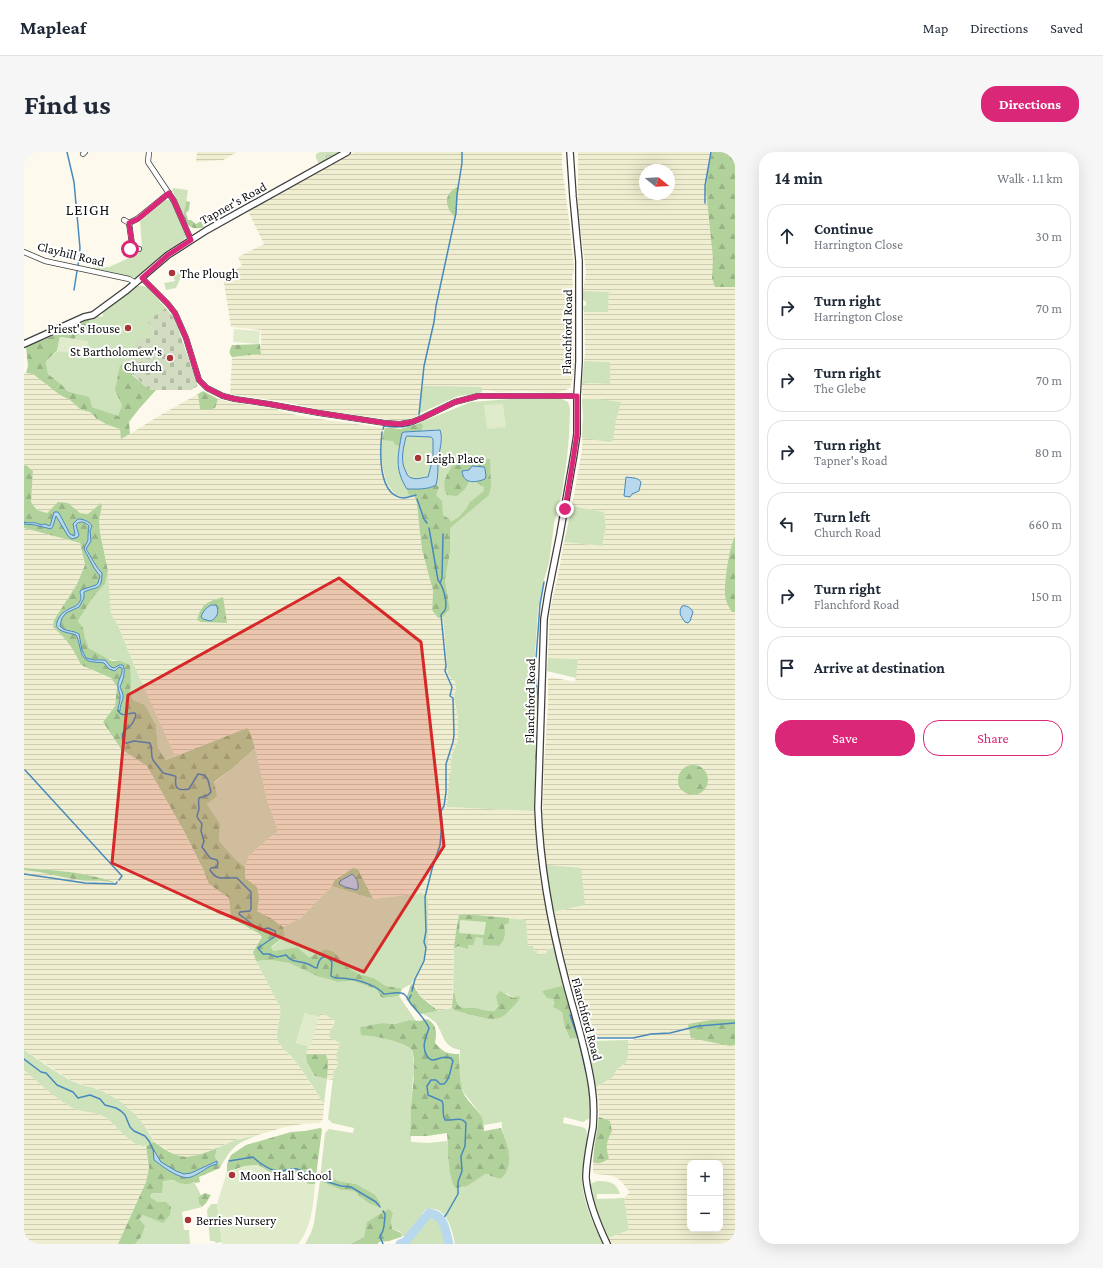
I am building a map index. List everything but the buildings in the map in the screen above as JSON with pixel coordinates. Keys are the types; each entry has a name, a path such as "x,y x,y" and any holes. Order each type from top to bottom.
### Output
{"street":[{"path":"149,152 148,162 174,201 191,240"},
{"name":"Tapner's Road","path":"24,344 93,315 136,283 168,255 191,240 347,152"},
{"name":"Flanchford Road","path":"570,152 579,261 577,434 544,619 539,831 544,881 552,928 586,1053 592,1087 594,1114 586,1178 592,1206 599,1228 607,1244"},
{"path":"129,223 138,219 169,193"},
{"path":"124,220 129,223"},
{"path":"129,223 132,247"},
{"path":"132,247 138,249"},
{"path":"126,253 132,247"},
{"name":"Clayhill Road","path":"24,252 45,261 129,279 136,283"},
{"path":"142,278 175,313 186,338 199,380 207,388 223,396 320,413 400,424 412,422 455,402 478,396 577,396"}],"highlighted area":[{"path":"339,578 421,642 444,846 364,972 217,911 112,863 128,695"}],"shaded area":[{"path":"197,152 237,152 223,160 196,162"},
{"path":"355,152 562,152 562,165 574,269 572,277 572,297 574,372 570,388 553,393 522,391 501,392 483,390 480,393 458,396 418,414 413,419 406,420 392,420 321,410 286,402 230,394 232,357 261,354 261,330 231,327 223,277 242,266 238,257 264,244 248,211"},
{"path":"578,152 735,152 735,1244 611,1244 608,1238 629,1230 624,1198 630,1192 621,1181 615,1177 595,1174 593,1172 594,1147 599,1117 599,1102 596,1087 613,1077 617,1069 626,1063 628,1056 628,1040 634,1040 633,1037 588,1038 583,1019 576,1003 553,912 585,905 545,865 543,806 548,679 551,677 575,682 578,659 548,658 550,611 564,542 602,546 606,527 604,512 572,506 582,450 582,384 610,384 610,362 584,361 584,312 608,312 609,292 583,291 586,272 578,210"},
{"path":"24,373 33,374 60,395 70,400 81,410 90,412 97,419 120,429 122,439 198,394 200,409 214,408 218,399 276,409 306,417 385,428 382,443 382,467 391,490 405,497 414,495 417,503 422,550 433,591 432,610 438,618 443,617 446,650 451,678 455,680 456,689 454,696 458,718 458,740 450,764 453,771 448,807 534,811 539,873 550,931 555,948 547,949 547,953 544,955 537,955 533,952 528,946 526,920 463,914 459,915 454,944 452,1008 438,1011 421,997 416,988 411,984 422,964 428,946 428,898 422,893 373,899 358,869 334,881 332,886 301,918 283,927 257,911 259,899 245,878 245,867 249,856 278,831 267,800 250,732 247,728 175,756 134,665 118,625 111,614 108,571 100,533 99,520 102,506 101,503 88,514 80,513 58,502 47,513 37,510 31,502 33,471 24,466"},
{"path":"24,528 80,543 85,566 77,584 54,620 53,627 73,647 81,665 111,678 117,687 115,706 103,722 121,749 147,766 184,831 209,884 229,898 231,918 258,933 262,937 253,952 256,961 280,1007 281,1015 278,1026 279,1043 300,1067 324,1104 323,1119 320,1123 285,1127 235,1140 202,1154 186,1158 176,1155 154,1142 149,1131 100,1090 72,1081 24,1050 24,870 81,881 114,882 98,877 68,872 24,868"},
{"path":"305,1013 322,1013 335,1021 332,1026 330,1038 340,1043 337,1056 338,1062 337,1067 334,1070 333,1080 327,1079 306,1054"},
{"path":"24,1070 65,1103 75,1109 96,1113 106,1118 132,1142 146,1146 149,1168 146,1182 118,1244 24,1244"}],"green space":[{"path":"320,152 339,152 319,164 316,154"},
{"path":"712,152 735,152 735,287 715,287 712,278 713,258 706,190"},
{"path":"459,187 455,217 449,209 447,200 450,192"},
{"path":"173,188 188,190 184,216 172,190"},
{"path":"166,200 170,200 173,203 186,234 186,237 183,240 160,257 136,278 88,268 109,267 142,250 140,221"},
{"path":"186,201 190,202 189,210 186,213 188,220 191,220 196,224 201,221 204,227 193,228 186,222 184,214"},
{"path":"181,270 181,277 176,288 166,290 164,283 175,281 173,276 177,275 177,272"},
{"path":"138,286 147,287 166,308 148,321 153,328 154,338 134,350 136,350 133,363 129,362 116,389 122,405 118,417 92,407 79,394 67,391 48,374 46,362 76,336 86,330 89,324 89,319 96,315 100,317 103,316 103,311 106,308"},
{"path":"583,291 609,292 608,312 584,312 583,307 586,305 586,302 583,300"},
{"path":"166,308 173,317 178,328 198,386 191,390 150,390 132,374 136,350 133,349 138,339 154,338 153,328 147,321"},
{"path":"89,319 89,324 86,330 74,339 60,337 57,351 46,362 48,374 67,391 89,397 92,407 118,416 122,405 115,390 120,365 129,362 133,363 132,375 150,390 156,390 129,422 130,434 121,439 120,429 97,419 90,412 81,410 70,400 60,395 33,374 26,373 28,366 26,347 72,328"},
{"path":"234,329 260,331 259,344 233,342"},
{"path":"60,337 88,341 86,355 57,351"},
{"path":"260,344 261,354 232,357 230,354 232,345"},
{"path":"584,361 610,362 610,384 582,384"},
{"path":"424,386 481,387 483,390 480,393 458,396 418,414 421,389"},
{"path":"203,391 218,399 215,408 208,410 200,409 198,394"},
{"path":"524,398 562,399 568,402 570,408 567,458 562,493 554,524 549,563 543,583 538,610 534,670 537,700 534,811 447,807 450,772 452,771 450,764 458,740 458,718 454,696 456,689 455,681 451,678 448,672 443,617 450,609 445,580 450,553 450,528 420,536 417,503 414,495 405,497 396,494 390,488 386,479 382,457 383,436 385,428 401,429 409,427 471,402"},
{"path":"582,399 621,402 613,440 610,442 582,438"},
{"path":"503,404 506,427 487,429 484,405"},
{"path":"421,423 423,426 421,431 402,433 400,446 395,445 393,441 382,440 385,428 401,429"},
{"path":"457,459 490,459 491,486 489,495 450,528 450,553 445,580 450,609 443,617 438,618 432,610 433,591 422,550 417,503 414,495 409,496 407,489 433,487 436,485 439,487 436,495 442,501 443,515 451,522 459,517 470,502 484,491 484,487 476,481 483,480 486,476 485,469 464,470 467,481 469,481 465,489 457,496 447,495 444,485 446,476"},
{"path":"26,465 33,471 31,502 37,510 47,513 58,502 68,503 80,513 88,514 101,503 102,506 99,520 100,533 108,571 105,584 94,596 78,621 83,628 89,648 112,661 120,661 130,665 130,694 133,700 145,705 156,725 158,748 166,760 247,728 250,732 255,748 234,767 214,782 217,796 207,804 220,824 219,841 235,859 245,867 245,878 257,887 259,899 257,911 283,927 285,936 271,947 273,951 297,947 309,957 326,949 334,952 347,967 359,974 374,978 386,986 402,989 399,996 384,998 381,997 376,989 353,981 337,982 319,977 289,963 270,960 256,961 253,952 262,937 258,933 231,918 229,898 209,884 184,831 147,766 121,749 103,722 115,706 117,687 111,678 81,665 69,644 53,627 54,620 77,584 85,565 80,543 24,528 24,466"},
{"path":"572,506 604,512 606,527 602,546 564,542"},
{"path":"735,537 735,612 732,612 728,606 725,590 729,556"},
{"path":"108,571 111,614 118,625 134,665 175,756 166,760 158,748 156,725 145,705 133,700 130,694 131,683 120,661 112,660 95,653 87,644 78,621 94,596 105,584"},
{"path":"223,597 227,623 201,622 197,620 201,610 206,604"},
{"path":"548,658 578,659 576,678 547,671"},
{"path":"255,748 267,800 278,831 249,856 245,867 235,859 219,841 220,824 207,804 216,796 214,783"},
{"path":"693,765 704,769 708,780 704,791 693,795 682,791 678,780 682,769"},
{"path":"545,865 581,868 585,905 553,912"},
{"path":"24,868 81,874 114,882 79,880 24,870"},
{"path":"353,868 358,869 373,899 332,886 334,881"},
{"path":"332,886 373,899 422,893 428,898 428,946 422,964 411,984 402,989 386,986 374,978 359,974 347,967 334,952 326,949 309,957 297,947 273,951 271,948 285,936 283,927 301,918"},
{"path":"463,914 526,920 528,946 533,946 533,951 537,951 537,955 547,953 547,949 555,948 564,988 562,986 553,999 554,1007 562,1012 564,1025 570,1039 577,1038 590,1092 590,1118 583,1122 564,1117 563,1123 586,1129 587,1145 582,1173 583,1191 595,1228 604,1244 455,1244 447,1219 438,1210 432,1209 425,1210 412,1230 401,1237 401,1232 392,1229 391,1221 393,1213 364,1237 350,1244 305,1244 314,1223 320,1181 341,1190 354,1191 368,1203 378,1207 381,1204 356,1184 338,1181 321,1170 325,1133 329,1129 353,1133 354,1128 332,1123 328,1119 334,1070 337,1067 338,1062 336,1061 336,1056 340,1043 330,1038 329,1034 335,1021 322,1013 319,1017 305,1013 296,1043 308,1046 306,1054 315,1076 327,1079 324,1104 308,1079 278,1041 277,1032 280,1007 256,961 270,960 289,963 319,977 337,982 353,981 376,989 381,997 384,998 399,996 416,1021 409,1020 395,1024 383,1023 364,1026 366,1035 397,1042 412,1050 415,1072 413,1078 411,1107 411,1142 428,1143 447,1141 451,1179 456,1188 463,1187 485,1174 501,1179 507,1170 508,1165 508,1154 502,1122 484,1125 479,1112 464,1093 461,1086 459,1066 460,1050 450,1046 436,1023 423,1014 452,1008 455,1011 469,1015 492,1018 506,1014 513,1007 516,998 513,998 506,993 494,1011 458,1005 453,992 454,944 459,915"},
{"path":"463,914 509,918 509,923 504,925 505,932 503,941 499,946 483,945 483,938 476,937 473,945 468,945 468,949 458,946 454,948 459,915"},
{"path":"460,920 486,922 484,935 459,933"},
{"path":"411,984 422,998 438,1011 422,1014 418,1013 406,999"},
{"path":"562,986 564,988 577,1038 570,1039 564,1025 562,1012 553,1007 553,999 547,998 542,991"},
{"path":"500,991 513,998 519,996 520,998 514,1007 502,1017 494,1019 477,1016 455,1011 452,1008 453,992 458,1005 461,1007 494,1011 498,1006 496,996"},
{"path":"305,1013 319,1017 310,1047 296,1043"},
{"path":"427,1019 433,1023 436,1029 435,1043 440,1049 451,1054 459,1054 460,1079 463,1092 469,1102 480,1114 484,1124 484,1131 501,1128 508,1148 509,1161 508,1168 501,1179 485,1174 467,1186 456,1188 453,1185 448,1154 447,1133 427,1136 410,1136 414,1071 412,1050 402,1044 361,1035 360,1027 383,1023 395,1024 409,1020 420,1021"},
{"path":"735,1019 735,1045 730,1046 691,1038 688,1024 711,1020"},
{"path":"628,1040 628,1056 626,1063 617,1069 613,1077 596,1087 588,1045 591,1041"},
{"path":"24,1050 70,1080 92,1087 116,1099 138,1118 154,1142 145,1146 135,1143 106,1118 94,1113 77,1110 60,1100 24,1070"},
{"path":"306,1054 326,1055 328,1061 327,1079 315,1076 307,1062"},
{"path":"599,1117 610,1121 612,1131 607,1144 609,1158 603,1162 597,1163 593,1162"},
{"path":"322,1129 315,1184 308,1184 291,1172 276,1176 258,1165 245,1166 227,1172 227,1164 231,1155 246,1145 291,1132"},
{"path":"258,1135 235,1147 220,1168 220,1165 215,1157 217,1148 235,1140"},
{"path":"154,1142 171,1153 184,1157 198,1155 217,1148 215,1157 220,1165 220,1168 199,1177 200,1182 196,1183 185,1184 173,1180 163,1182 162,1193 152,1193 150,1197 158,1202 166,1202 171,1207 170,1215 163,1223 143,1215 139,1219 145,1226 141,1237 135,1244 118,1244 146,1182 149,1168 146,1146"},
{"path":"258,1165 276,1176 294,1173 301,1176 308,1184 315,1184 309,1223 298,1244 222,1244 217,1204 227,1172 245,1166"},
{"path":"321,1170 338,1181 356,1184 375,1195 381,1204 378,1207 368,1203 354,1191 341,1190 320,1181"},
{"path":"168,1180 184,1184 194,1182 201,1195 198,1197 199,1203 202,1207 182,1212 184,1230 189,1230 190,1244 135,1244 141,1237 139,1219 143,1215 163,1222 166,1202 158,1202 150,1197 157,1187"},
{"path":"597,1181 612,1183 619,1190 620,1194 597,1194 597,1199 624,1198 629,1230 608,1238 594,1205 590,1184"},
{"path":"205,1193 211,1195 202,1207 199,1203 198,1197"},
{"path":"211,1204 217,1204 222,1242 216,1243 214,1241 210,1241 207,1210"},
{"path":"389,1209 393,1213 391,1221 392,1229 401,1233 401,1237 389,1241 379,1242 378,1244 350,1244 364,1237 367,1222"},
{"path":"433,1216 442,1224 448,1244 405,1244 413,1237 425,1220"}],"water":[{"path":"440,430 441,439 437,477 436,485 433,487 407,489 403,482 400,475 398,461 402,433","holes":["406,437 431,437 433,439 433,458 428,477 416,479 408,476 403,464 403,450"]},
{"path":"472,466 484,467 486,476 485,479 474,482 465,478 462,471 469,470"},
{"path":"626,477 636,478 641,482 639,491 632,494 630,497 624,496"},
{"path":"54,512 58,512 70,534 74,536 73,524 78,519 86,521 92,526 90,531 91,541 86,549 102,573 101,583 98,587 84,592 84,598 79,607 66,613 62,618 60,626 64,629 79,634 82,650 86,658 105,660 111,667 114,668 119,665 123,665 124,673 120,687 123,697 120,711 118,712 120,694 118,685 122,668 119,667 115,671 109,669 104,663 85,659 81,652 76,635 62,631 57,626 57,622 63,613 76,606 80,601 80,591 98,583 100,576 84,549 88,540 89,526 82,522 77,523 76,525 79,535 78,537 72,539 68,536 56,516 51,529 24,524 24,522 50,526"},
{"path":"211,605 216,605 217,607 218,612 216,617 210,621 203,619 201,617 203,613"},
{"path":"682,606 689,607 693,612 688,623 685,622 680,614"},
{"path":"352,874 358,882 357,890 339,884 340,881"},
{"path":"153,1149 161,1162 184,1174 191,1173 217,1161 217,1164 210,1166 191,1177 182,1177 154,1160"}],"waterway":[{"path":"67,152 74,182 80,248 78,266"},
{"path":"419,415 424,366 456,213 462,152"},
{"path":"705,203 705,186 711,152"},
{"path":"74,290 77,271"},
{"path":"383,429 384,426 402,427 419,421"},
{"path":"382,432 382,471 384,481 388,489 395,495 403,498 416,495"},
{"path":"417,499 424,519 427,523"},
{"path":"412,991 415,979 424,961 426,948 424,942 426,931 425,897 440,845 442,823 441,811 444,806 446,792 446,764 454,735 453,698 450,696 452,687 445,671 446,666 441,615 446,607 443,590 438,580 429,528"},
{"path":"440,583 442,578 443,534"},
{"path":"535,673 540,604 544,582"},
{"path":"536,678 538,717"},
{"path":"118,710 123,715 132,713 135,713 136,715 132,724 123,732 123,743 134,741 150,743 153,760 163,773 176,777 176,787 182,790 189,789 198,774 204,775 208,780 211,792 208,795 199,798 199,809 197,816 202,824 201,831 204,841 202,847 210,858 217,860 217,867 211,868 210,870 213,874 219,878 237,878 251,892 250,911 240,912 239,914 260,930 268,928 275,931 276,935 258,948 263,954 269,954 277,957 286,955 291,960 309,964 314,968 317,968 319,961 322,958 327,957 332,962 331,976 333,977 347,978 363,982 377,988 384,994 404,994 429,1028 424,1046 427,1056 432,1060 445,1057 451,1058 453,1061 449,1076 444,1084 440,1084 436,1080 431,1080 427,1086 428,1095 442,1101 445,1120 459,1119 466,1123 465,1146 461,1156 462,1171 458,1182 458,1194 446,1215 442,1219"},
{"path":"536,759 538,725"},
{"path":"25,770 122,876 119,880"},
{"path":"24,874 85,883 116,884 117,882"},
{"path":"409,999 411,995"},
{"path":"570,1015 578,1038"},
{"path":"586,1038 633,1038 651,1034 670,1033 698,1026 735,1023"},
{"path":"579,1042 586,1072"},
{"path":"24,1059 41,1072 46,1073 57,1085 73,1092 78,1098 90,1095 100,1099 105,1105 121,1111 125,1115 130,1127 134,1131 145,1136 154,1151"},
{"path":"229,1161 253,1157 270,1169 277,1171 297,1169 314,1177"},
{"path":"322,1178 328,1182 351,1187 376,1202 380,1207"},
{"path":"383,1211 385,1214 384,1225 383,1232 380,1236 383,1244"},
{"path":"400,1244 405,1242 429,1213 434,1214 444,1224 449,1244"}],"place":[{"name":"The Plough","path":"172,273"},
{"name":"Priest's House","path":"128,328"},
{"name":"St Bartholomew's Church","path":"170,358"},
{"name":"Leigh Place","path":"418,458"},
{"name":"Moon Hall School","path":"232,1175"},
{"name":"Berries Nursery","path":"188,1220"}],"district":[{"name":"LEIGH","path":"88,210"}],"route":[{"path":"130,249 132,244 129,223 138,219 169,193 191,240 168,255 142,278 175,313 181,324 199,380 207,388 223,396 320,413 400,424 412,422 460,400 478,396 577,396 577,434 565,509"}]}
